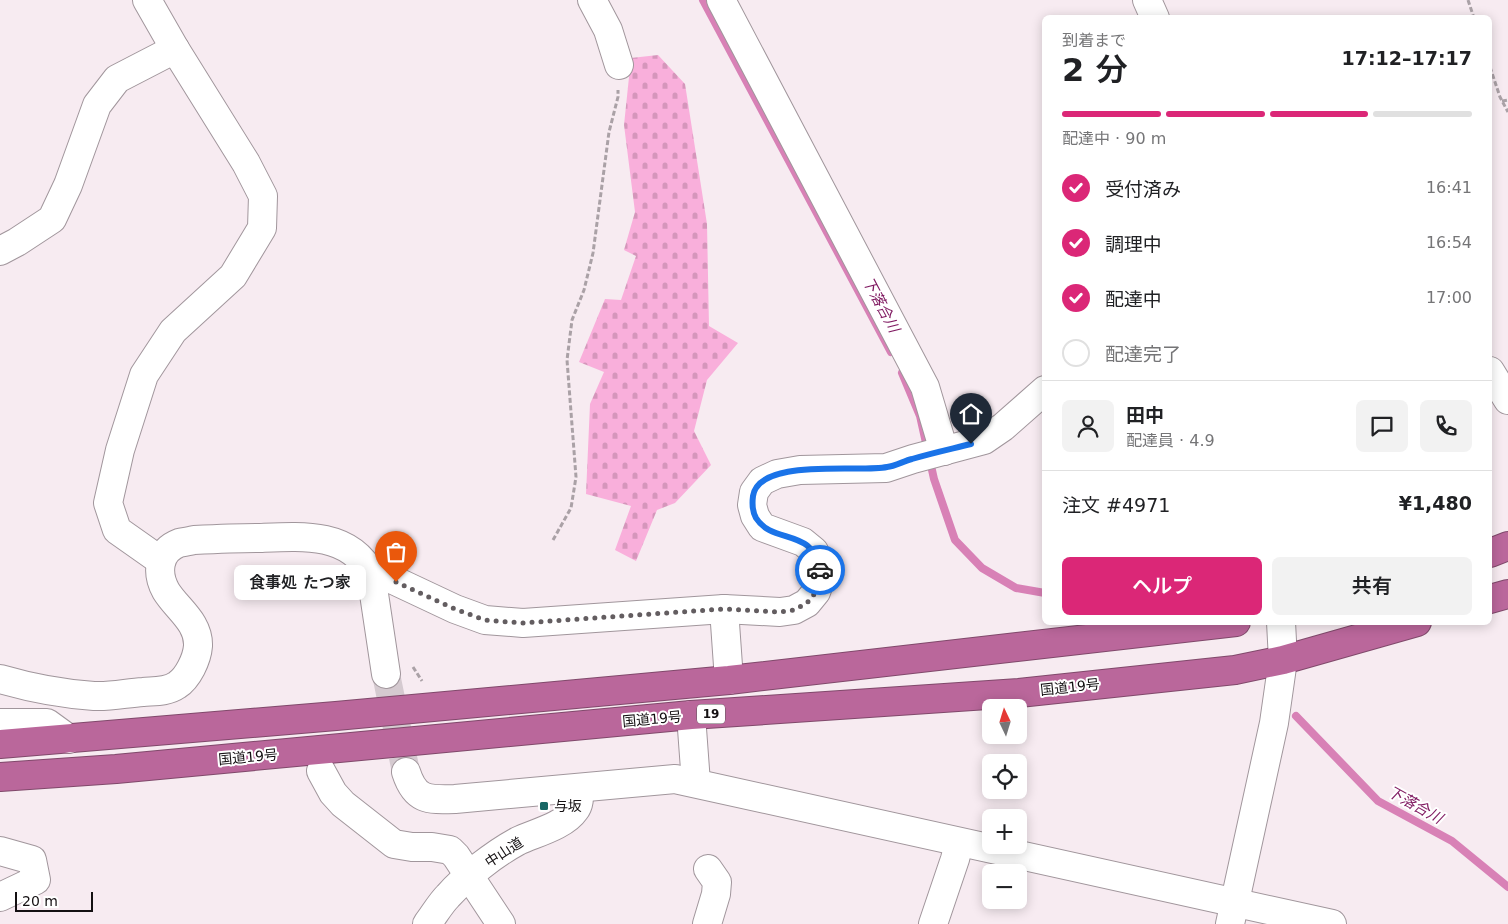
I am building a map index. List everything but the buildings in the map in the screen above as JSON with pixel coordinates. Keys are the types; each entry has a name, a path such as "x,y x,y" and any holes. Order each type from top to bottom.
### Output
{"highway":[{"path":"1492,552 1508,546"},
{"path":"1492,598 1508,594"},
{"path":"0,744 729,680 1210,625"},
{"name":"国道19号","path":"0,778 116,769 691,715 1019,693 1235,670 1283,660 1407,625"}],"street":[{"path":"148,0 175,49 246,164 262,196 262,228 233,276 173,331 144,375 120,450 108,503 117,530 161,561"},
{"path":"592,0 608,30 619,65"},
{"path":"720,0 925,387 944,452"},
{"path":"1147,0 1154,15"},
{"path":"0,251 52,219 68,184 98,105 117,79 175,49"},
{"path":"1492,374 1508,400"},
{"path":"371,574 386,577 455,609 485,620 522,623 724,609 780,612 794,610 807,603 816,592 822,578 819,563 814,551 803,542 762,526 755,516 752,505 754,492 762,481 777,474 800,470 886,468 984,440 1003,427 1042,393"},
{"path":"0,679 36,689 95,696 165,690 177,685 187,674 195,659 198,645 194,629 187,616 166,591 160,576 161,561 167,550 179,543 194,540 295,536 319,538 340,544 358,554 366,565 371,574 386,674"},
{"path":"724,609 729,680"},
{"path":"1233,913 1274,723 1283,660 1281,625"},
{"path":"691,715 696,783"},
{"path":"0,723 47,723 69,739"},
{"path":"321,771 333,793 343,804 394,844 412,847 432,846 450,850 456,856 501,924"},
{"path":"406,772 411,786 419,794 435,800 675,779 959,843 1233,913 1332,924"},
{"name":"中山道","path":"427,924 448,896 492,858 517,842 570,816 577,809 579,788"},
{"path":"933,924 959,843"},
{"path":"0,851 32,860 36,880 0,897"},
{"path":"707,924 716,894 717,882 708,869"}],"path":[{"path":"1468,0 1473,15"},
{"path":"553,540 571,508 576,477 567,360 572,320 584,290 593,253 609,132 618,98 619,65"},
{"path":"1492,73 1508,112"},
{"path":"1502,101 1508,100"}],"green space":[{"path":"658,55 685,84 707,224 709,326 738,343 707,380 694,431 711,465 675,503 657,510 636,561 615,550 631,506 586,494 590,404 604,372 579,362 605,299 621,300 636,256 624,250 635,212 624,125 631,58"}],"waterway":[{"name":"下落合川","path":"703,0 891,352"},
{"name":"下落合川","path":"902,373 920,416 934,479 955,540 982,568 1016,588 1042,592"},
{"name":"下落合川","path":"1296,716 1378,801 1452,841 1508,887"}],"tunnel":[{"path":"386,674 406,772"}],"way so far":[{"path":"396,582 455,609 485,620 522,623 724,609 780,612 794,610 807,603 816,592 822,578 820,570"}],"place":[{"name":"食事処 たつ家","path":"396,582"},
{"name":"与坂","path":"544,806"}],"route":[{"path":"820,570 814,551 803,542 762,526 755,516 752,505 754,492 762,481 777,474 800,470 886,468 971,444"}]}
